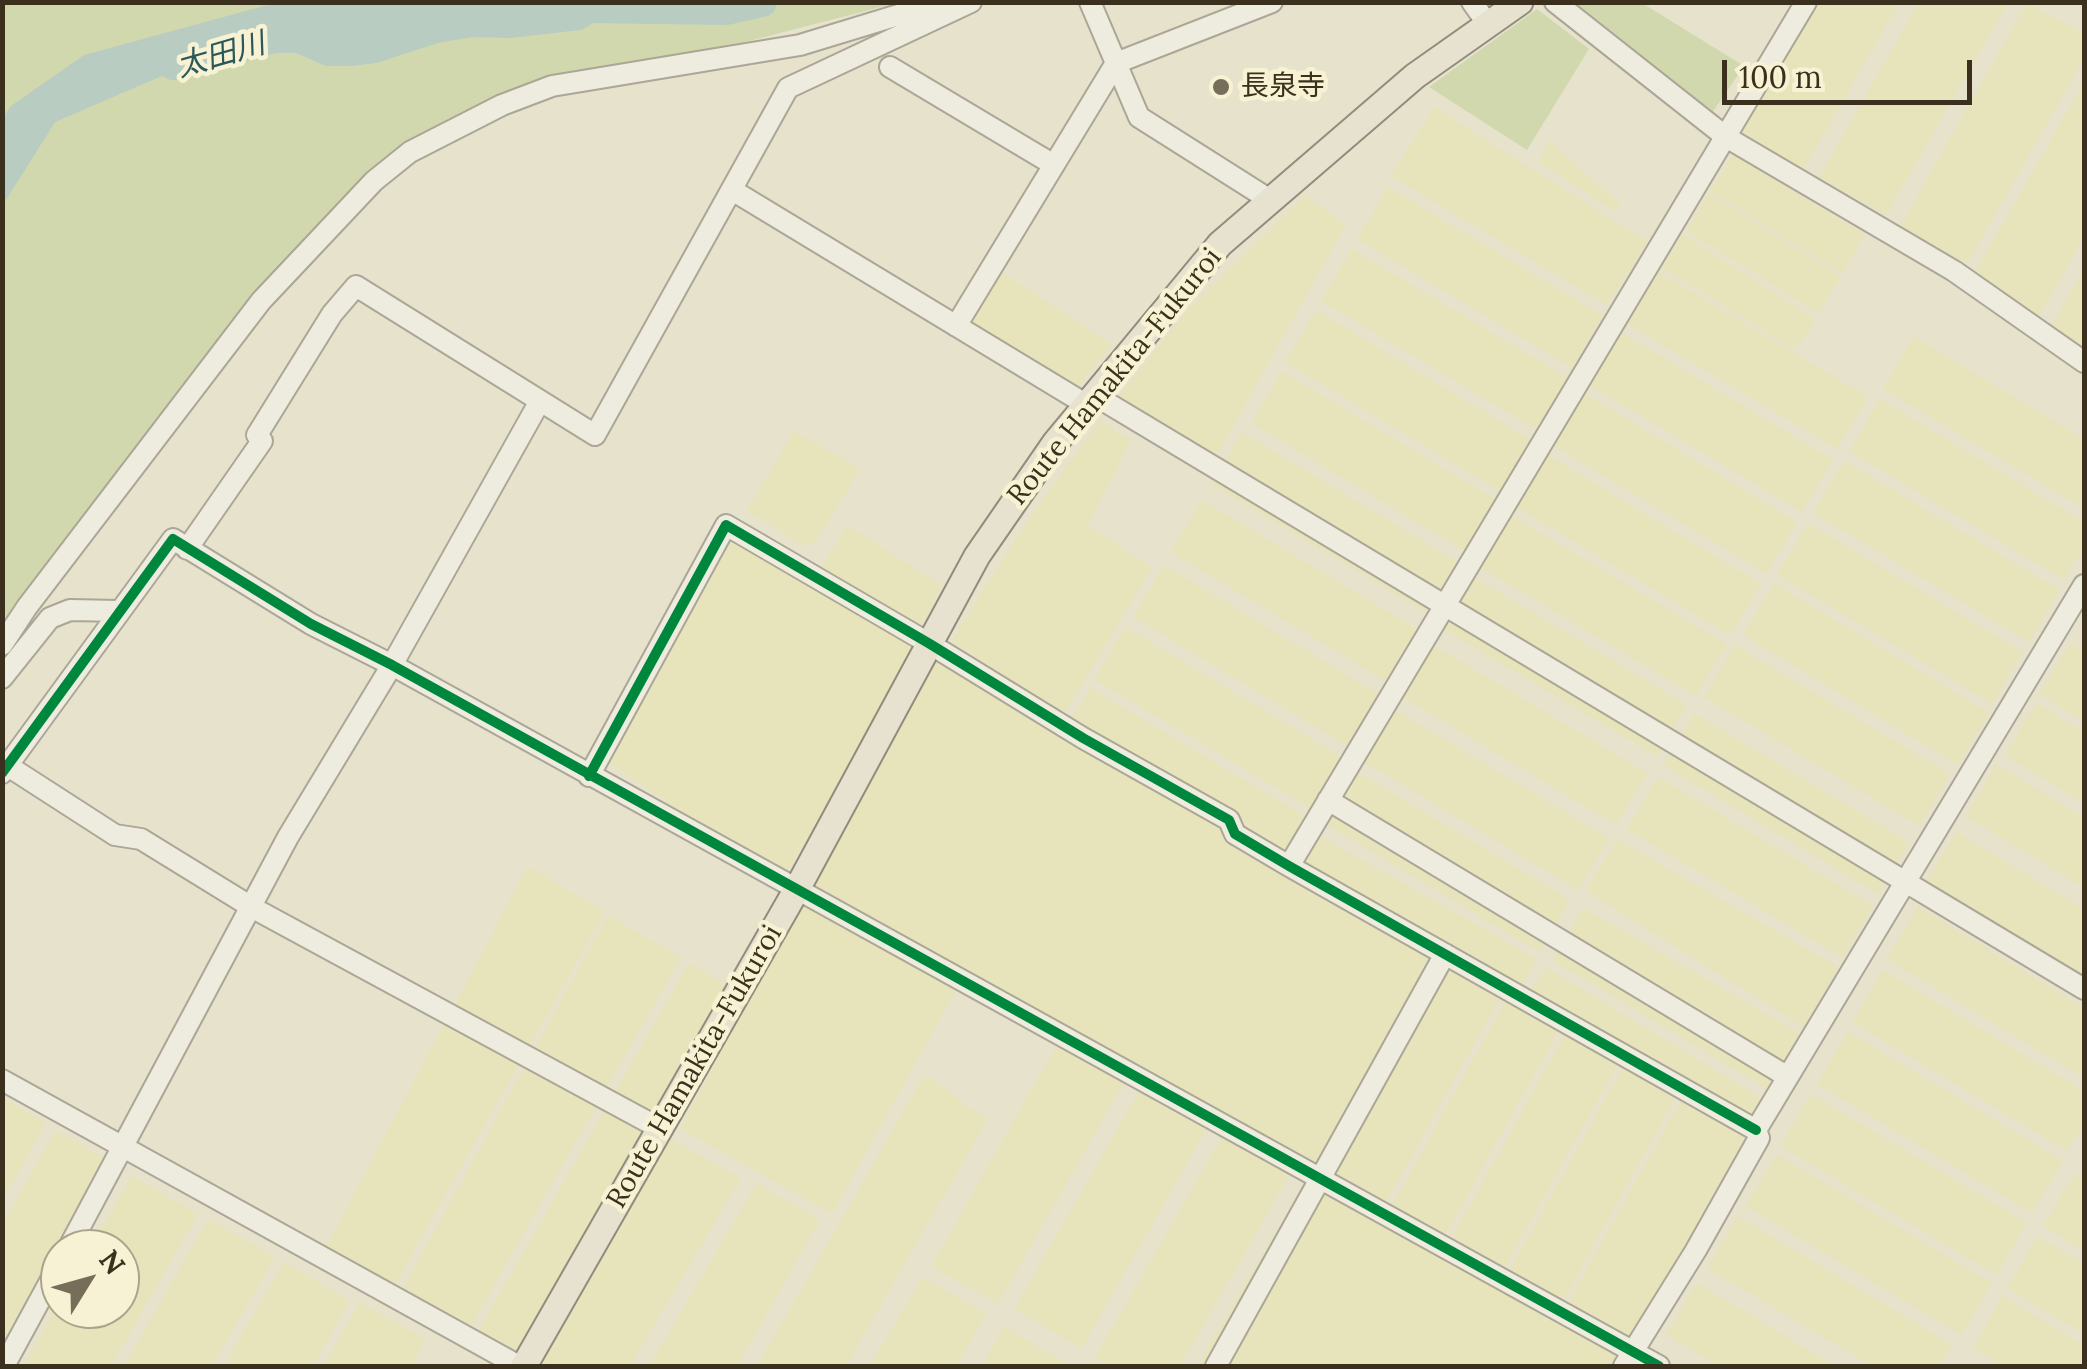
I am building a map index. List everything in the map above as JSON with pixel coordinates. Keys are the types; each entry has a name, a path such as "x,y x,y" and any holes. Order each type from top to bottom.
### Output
{"main road":[{"name":"Route Hamakita-Fukuroi","path":"522,1366 797,890 977,556 1055,443 1220,244 1415,76 1480,13 1520,2"}],"street":[{"path":"2,645 261,301 374,180 410,152 502,105 552,86 800,44 941,2"},
{"path":"187,549 262,442 257,435 332,314 356,286 595,435 788,88 972,2"},
{"path":"1090,2 1140,117 1270,200"},
{"path":"956,326 1116,62 1272,2"},
{"path":"1555,2 1726,137 1954,271 2084,362"},
{"path":"1289,866 1806,2"},
{"path":"890,67 1054,165"},
{"path":"732,190 956,326 1444,605 2084,989"},
{"path":"79,1229 288,838 392,664 540,401"},
{"path":"589,776 726,525 1083,738 1229,820 1235,834 1289,866 1756,1130 1760,1138 1629,1359"},
{"path":"659,1128 253,908 140,839 116,834 5,770 172,539 312,624 392,664 1320,1179 1629,1359 1659,1366"},
{"path":"1756,1130 2084,585"},
{"path":"2,678 50,618 70,610 120,611"},
{"path":"1328,800 1788,1077"},
{"path":"1216,1366 1445,954"},
{"path":"2,1080 522,1366"},
{"path":"4,1366 40,1300"}],"shaded area":[{"path":"1919,2 2008,3 1886,215 1819,177"},
{"path":"275,3 762,3 727,10 588,8 578,15 436,28 374,48 328,51 303,40 254,44 213,54 55,122 3,205 3,117 11,106 84,55"},
{"path":"1810,3 1899,3 1802,172 1735,133"},
{"path":"2027,3 2084,33 2084,59 1967,264 1900,226"},
{"path":"2084,82 2084,237 2039,317 1974,274"},
{"path":"1434,107 1648,242 1607,305 1391,176"},
{"path":"1549,141 1620,204 1616,212 1538,162"},
{"path":"1733,154 1865,235 1842,273 1710,191"},
{"path":"1388,187 1603,316 1572,368 1357,239"},
{"path":"1708,194 1841,276 1818,313 1686,231"},
{"path":"1305,195 1346,225 1216,456 1111,406 1188,309"},
{"path":"1682,234 1816,319 1796,350 1662,268"},
{"path":"1352,249 1568,378 1537,430 1321,301"},
{"path":"1652,268 1868,397 1837,449 1621,320"},
{"path":"2084,269 2084,353 2050,328"},
{"path":"1000,271 1112,345 1077,387 956,326"},
{"path":"1316,310 1531,440 1500,491 1285,362"},
{"path":"1617,330 1833,460 1802,512 1586,383"},
{"path":"1914,337 2084,439 2084,509 1883,389"},
{"path":"1282,371 1497,500 1466,552 1251,423"},
{"path":"1582,392 1797,522 1767,574 1551,444"},
{"path":"1880,399 2084,522 2084,546 2064,580 1849,451"},
{"path":"1100,421 1131,440 1088,525 1152,568 1064,715 951,641 1030,517"},
{"path":"794,431 860,469 816,542 803,546 747,510"},
{"path":"1242,432 1458,562 1427,613 1211,484"},
{"path":"1546,454 1761,584 1730,635 1515,506"},
{"path":"1844,461 2060,590 2029,642 1813,513"},
{"path":"1202,500 1417,629 1386,681 1171,552"},
{"path":"1511,515 1727,644 1696,696 1480,567"},
{"path":"1808,523 2023,652 1992,704 1777,575"},
{"path":"726,525 928,648 781,881 600,756"},
{"path":"848,525 942,586 921,626 821,567"},
{"path":"1164,565 1380,695 1349,747 1133,617"},
{"path":"1472,576 1687,705 1657,757 1441,628"},
{"path":"1774,583 1989,713 1958,765 1743,635"},
{"path":"1125,627 1340,756 1310,808 1094,679"},
{"path":"2070,643 2084,651 2084,722 2039,694"},
{"path":"1432,644 1647,773 1616,825 1401,696"},
{"path":"1734,645 1950,774 1919,826 1704,697"},
{"path":"935,659 1199,812 1066,726 1091,688 1305,816 1280,858 1299,867 1318,835 1537,959 1514,997 1562,1025 1442,1241 1389,1211 1508,996 1503,993 1385,1204 1332,1175 1451,961 1433,950 1320,1179 1562,1313 1683,1096 1753,1138 1633,1352 1624,1347 1614,1366 1197,1366 1310,1174 961,981 832,1214 680,1128"},
{"path":"2036,703 2084,732 2084,803 2005,755"},
{"path":"1394,709 1610,839 1578,890 1363,761"},
{"path":"1694,713 1909,842 1878,894 1663,765"},
{"path":"1996,764 2084,817 2084,888 1966,816"},
{"path":"1355,771 1570,900 1539,952 1324,823"},
{"path":"1658,777 1873,906 1843,958 1627,829"},
{"path":"1956,832 2084,909 2084,980 1925,884"},
{"path":"1617,839 1838,967 1805,1028 1586,891"},
{"path":"528,866 605,912 394,1286 326,1247"},
{"path":"1918,907 2084,1008 2084,1078 1887,959"},
{"path":"1583,908 1803,1035 1767,1089 1552,960"},
{"path":"608,915 681,958 470,1328 402,1289"},
{"path":"689,963 745,996 670,1139 741,1178 630,1366 545,1366 479,1330"},
{"path":"1546,967 1763,1099 1747,1124 1526,998"},
{"path":"1883,970 2084,1091 2084,1122 2067,1151 1852,1022"},
{"path":"1570,1025 1623,1055 1502,1272 1449,1242"},
{"path":"1848,1032 2063,1161 2032,1213 1817,1084"},
{"path":"1059,1041 1126,1079 998,1304 931,1266"},
{"path":"1626,1061 1679,1091 1559,1308 1505,1278"},
{"path":"925,1074 987,1120 846,1366 757,1366"},
{"path":"1143,1084 1210,1123 1082,1348 1014,1309"},
{"path":"1811,1094 2027,1223 1996,1275 1780,1146"},
{"path":"3,1098 46,1123 3,1199"},
{"path":"56,1130 122,1168 75,1229 40,1229 40,1308 3,1366 3,1223"},
{"path":"1224,1133 1291,1172 1180,1366 1110,1366 1095,1358"},
{"path":"1777,1154 1992,1283 1961,1335 1746,1206"},
{"path":"2074,1174 2084,1180 2084,1251 2043,1226"},
{"path":"132,1176 198,1214 140,1315 140,1229 102,1229"},
{"path":"757,1183 820,1220 737,1366 649,1366"},
{"path":"1738,1216 1953,1345 1940,1366 1872,1366 1707,1268"},
{"path":"208,1219 275,1257 212,1366 124,1366"},
{"path":"2038,1236 2084,1264 2084,1334 2007,1288"},
{"path":"284,1262 350,1301 313,1366 224,1366"},
{"path":"923,1277 986,1314 956,1366 869,1366"},
{"path":"1697,1283 1835,1366 1718,1366 1666,1335"},
{"path":"2003,1296 2084,1345 2084,1366 2003,1366 1973,1348"},
{"path":"360,1302 426,1340 411,1366 323,1366"},
{"path":"1004,1327 1071,1366 982,1366"},
{"path":"44,1329 132,1329 111,1366 23,1366"}],"green space":[{"path":"3,3 896,3 502,105 382,175 261,301 3,660"},
{"path":"1573,3 1642,3 1744,66 1712,113"},
{"path":"1537,9 1589,49 1527,150 1429,87"}],"waterway":[{"name":"太田川","path":"173,65 274,38 299,38 329,51 350,51 374,48 436,28 578,15 588,8 727,10 762,2"}],"cycle path":[{"path":"589,776 726,525 1083,738 1229,820 1235,834 1289,866 1756,1130"},
{"path":"2,773 173,539 311,624 392,665 1659,1366"}],"place":[{"name":"長泉寺","path":"1221,87"}]}
